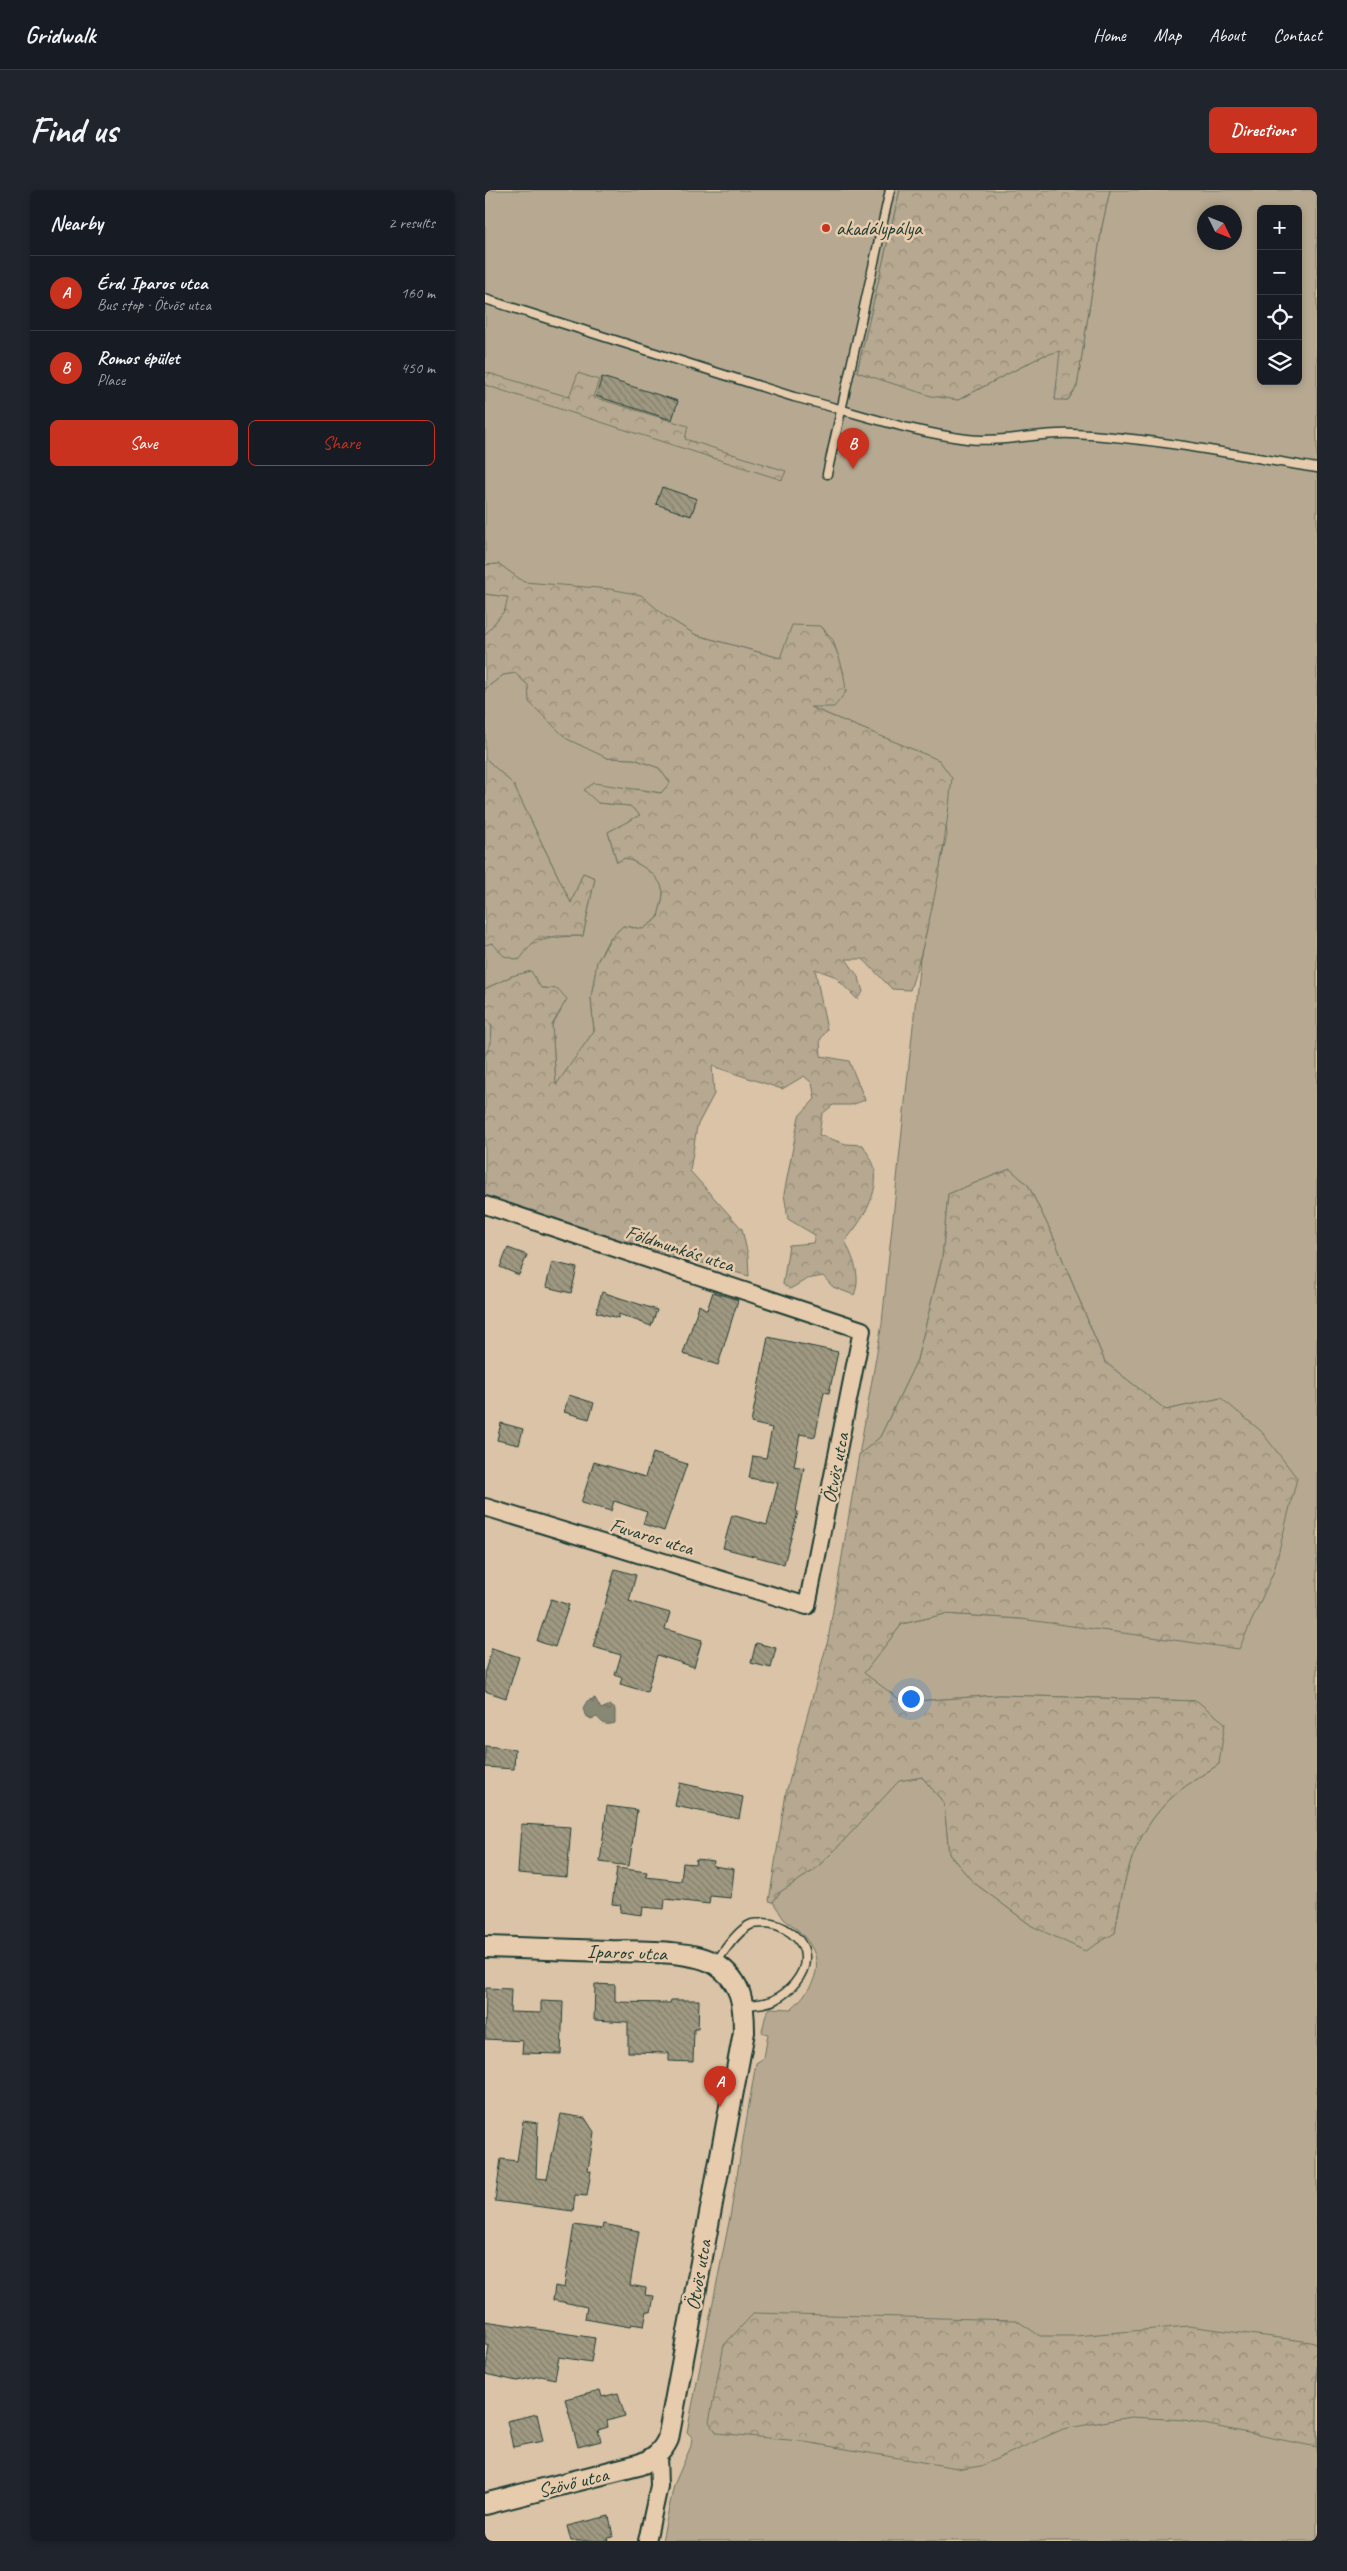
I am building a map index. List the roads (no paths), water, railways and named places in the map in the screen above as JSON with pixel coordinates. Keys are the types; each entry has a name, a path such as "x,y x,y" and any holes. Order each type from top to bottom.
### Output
{"street":[{"name":"Földmunkás utca","path":"485,1205 862,1330"},
{"name":"Ötvös utca","path":"807,1606 862,1330"},
{"name":"Fuvaros utca","path":"485,1507 807,1606"},
{"name":"Iparos utca","path":"485,1946 682,1954 715,1964 729,1975 738,1989 744,2006"},
{"name":"Ötvös utca","path":"647,2541 659,2486 658,2454 668,2439 744,2032 744,2006"},
{"name":"Szövő utca","path":"485,2504 638,2465 658,2454"}],"lane":[{"path":"827,474 890,190"},
{"path":"485,299 795,397 842,408 880,421 969,439 1012,440 1070,434 1117,437 1317,468"},
{"path":"715,1964 728,1945 752,1924 773,1923 791,1932 802,1945 805,1960 798,1978 787,1991 773,2001 744,2006"}],"water":[{"path":"595,1698 601,1709 610,1705 615,1709 615,1723 605,1724 597,1717 591,1719 585,1715 583,1708 587,1701"}],"place":[{"name":"akadálypálya","path":"826,228"},
{"name":"Romos épület","path":"853,469"},
{"name":"Érd, Iparos utca","path":"720,2107"}]}
